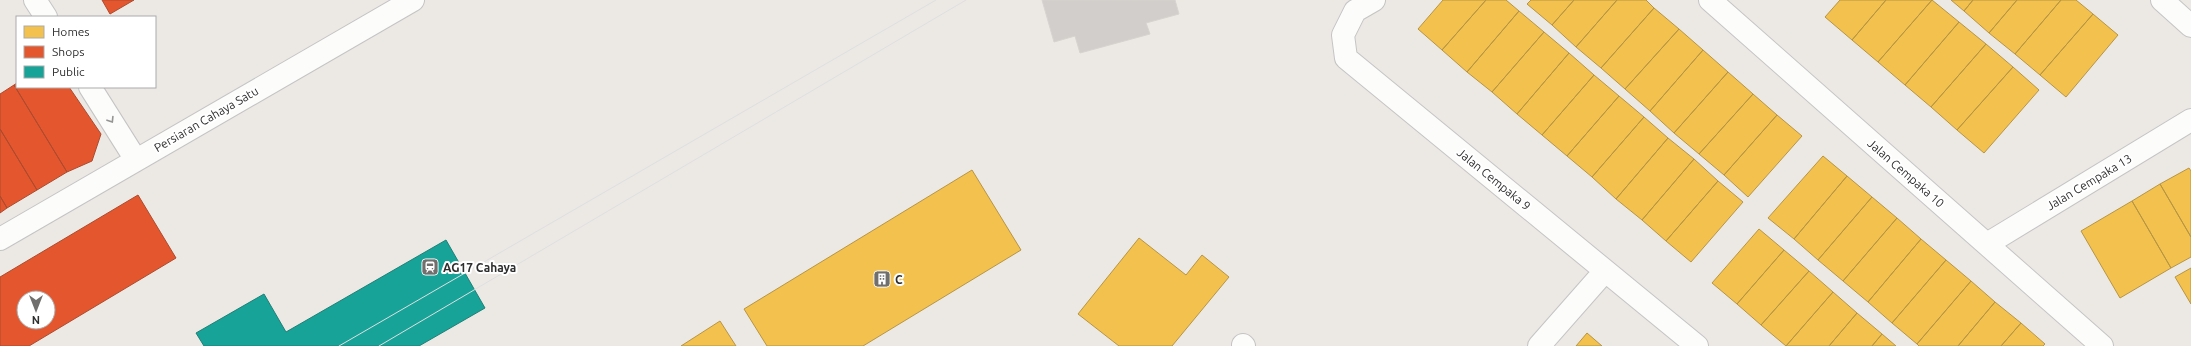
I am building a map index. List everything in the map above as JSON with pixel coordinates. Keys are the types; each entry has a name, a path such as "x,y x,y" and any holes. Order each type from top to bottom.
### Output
{"street":[{"path":"35,0 45,16"},
{"name":"Persiaran Cahaya Satu","path":"0,239 413,0"},
{"name":"Jalan Cempaka 9","path":"1374,0 1355,11 1346,29 1344,35 1346,58 1697,346"},
{"name":"Jalan Cempaka 10","path":"1710,0 2102,346"},
{"path":"2162,0 2191,26"},
{"path":"91,88 136,160"},
{"name":"Jalan Cempaka 13","path":"1987,244 2191,120"},
{"path":"1539,346 1605,271"}],"building: Homes":[{"path":"1443,0 1486,0 1442,50 1418,29"},
{"path":"1486,0 1506,0 1519,11 1467,72 1442,50"},
{"path":"1531,0 1574,0 1552,25 1527,4"},
{"path":"1574,0 1617,0 1576,47 1552,25"},
{"path":"1617,0 1646,0 1654,8 1601,68 1576,47"},
{"path":"1840,0 1886,0 1852,40 1825,17"},
{"path":"1886,0 1932,0 1878,62 1852,40"},
{"path":"1932,0 1959,22 1905,85 1878,62"},
{"path":"1951,0 1973,0 1964,11"},
{"path":"1973,0 2017,0 1989,33 1964,11"},
{"path":"2017,0 2061,0 2015,54 1989,33"},
{"path":"2061,0 2076,0 2093,14 2040,75 2015,54"},
{"path":"1654,8 1679,29 1625,89 1601,68"},
{"path":"1519,11 1544,32 1492,92 1467,72"},
{"path":"2093,14 2118,35 2066,97 2040,75"},
{"path":"1959,22 1986,44 1931,107 1905,85"},
{"path":"1679,29 1703,50 1650,111 1625,89"},
{"path":"1544,32 1569,53 1517,114 1492,92"},
{"path":"1986,44 2013,67 1957,130 1931,107"},
{"path":"1703,50 1728,72 1674,133 1650,111"},
{"path":"1569,53 1594,75 1542,135 1517,114"},
{"path":"2013,67 2039,90 1984,153 1957,130"},
{"path":"1728,72 1753,94 1699,154 1674,133"},
{"path":"1594,75 1619,96 1567,156 1542,135"},
{"path":"1753,94 1777,115 1724,175 1699,154"},
{"path":"1619,96 1644,117 1592,177 1567,156"},
{"path":"1777,115 1802,136 1748,197 1724,175"},
{"path":"1644,117 1668,138 1616,199 1592,177"},
{"path":"1668,138 1694,159 1642,220 1616,199"},
{"path":"1823,156 1847,176 1794,239 1768,218"},
{"path":"1694,159 1718,181 1666,241 1642,220"},
{"path":"2189,168 2191,171 2191,237 2160,184"},
{"name":"C","path":"972,170 1021,250 863,346 767,346 744,309"},
{"path":"1847,176 1872,197 1818,260 1794,239"},
{"path":"1718,181 1743,202 1691,262 1666,241"},
{"path":"2160,184 2191,237 2191,257 2171,268 2132,201"},
{"path":"1872,197 1897,218 1843,281 1818,260"},
{"path":"2132,201 2171,268 2120,298 2081,231"},
{"path":"1897,218 1921,239 1868,302 1843,281"},
{"path":"1759,229 1784,250 1737,304 1712,283"},
{"path":"1139,238 1186,275 1202,255 1229,277 1172,346 1119,346 1078,314"},
{"path":"1921,239 1946,260 1892,323 1868,302"},
{"path":"1784,250 1809,271 1761,325 1737,304"},
{"path":"1946,260 1971,281 1917,344 1892,323"},
{"path":"2191,268 2191,304 2175,277"},
{"path":"1809,271 1833,292 1786,346 1761,325"},
{"path":"1971,281 1995,302 1958,346 1919,346 1917,344"},
{"path":"1833,292 1857,313 1829,346 1786,346"},
{"path":"1995,302 2021,323 2001,346 1958,346"},
{"path":"1857,313 1882,334 1872,346 1829,346"},
{"path":"720,321 736,346 681,346"},
{"path":"2021,323 2045,344 2043,346 2001,346"},
{"path":"1587,333 1602,346 1576,346"},
{"path":"1882,334 1896,346 1872,346"}],"building: Shops":[{"path":"102,0 134,0 110,14"},
{"path":"16,84 16,88 70,88 101,134 92,161 67,172 14,85"},
{"path":"14,85 67,172 37,190 0,129 0,94"},
{"path":"0,129 37,190 7,208 0,196"},
{"path":"138,195 176,258 56,330 56,290 16,290 16,330 56,330 29,346 0,346 0,277"},
{"path":"0,196 7,208 0,213"}],"building: Public":[{"name":"AG17 Cahaya","path":"446,240 485,308 419,346 204,346 196,333 264,294 286,332"}],"building: Other":[{"path":"1042,0 1175,0 1179,14 1146,23 1150,34 1080,53 1075,36 1054,42"}],"tram line":[{"path":"339,346 936,0"},
{"path":"379,346 966,0"}],"place":[{"name":"AG17 Cahaya","path":"430,267"},
{"name":"C","path":"882,279"}]}
